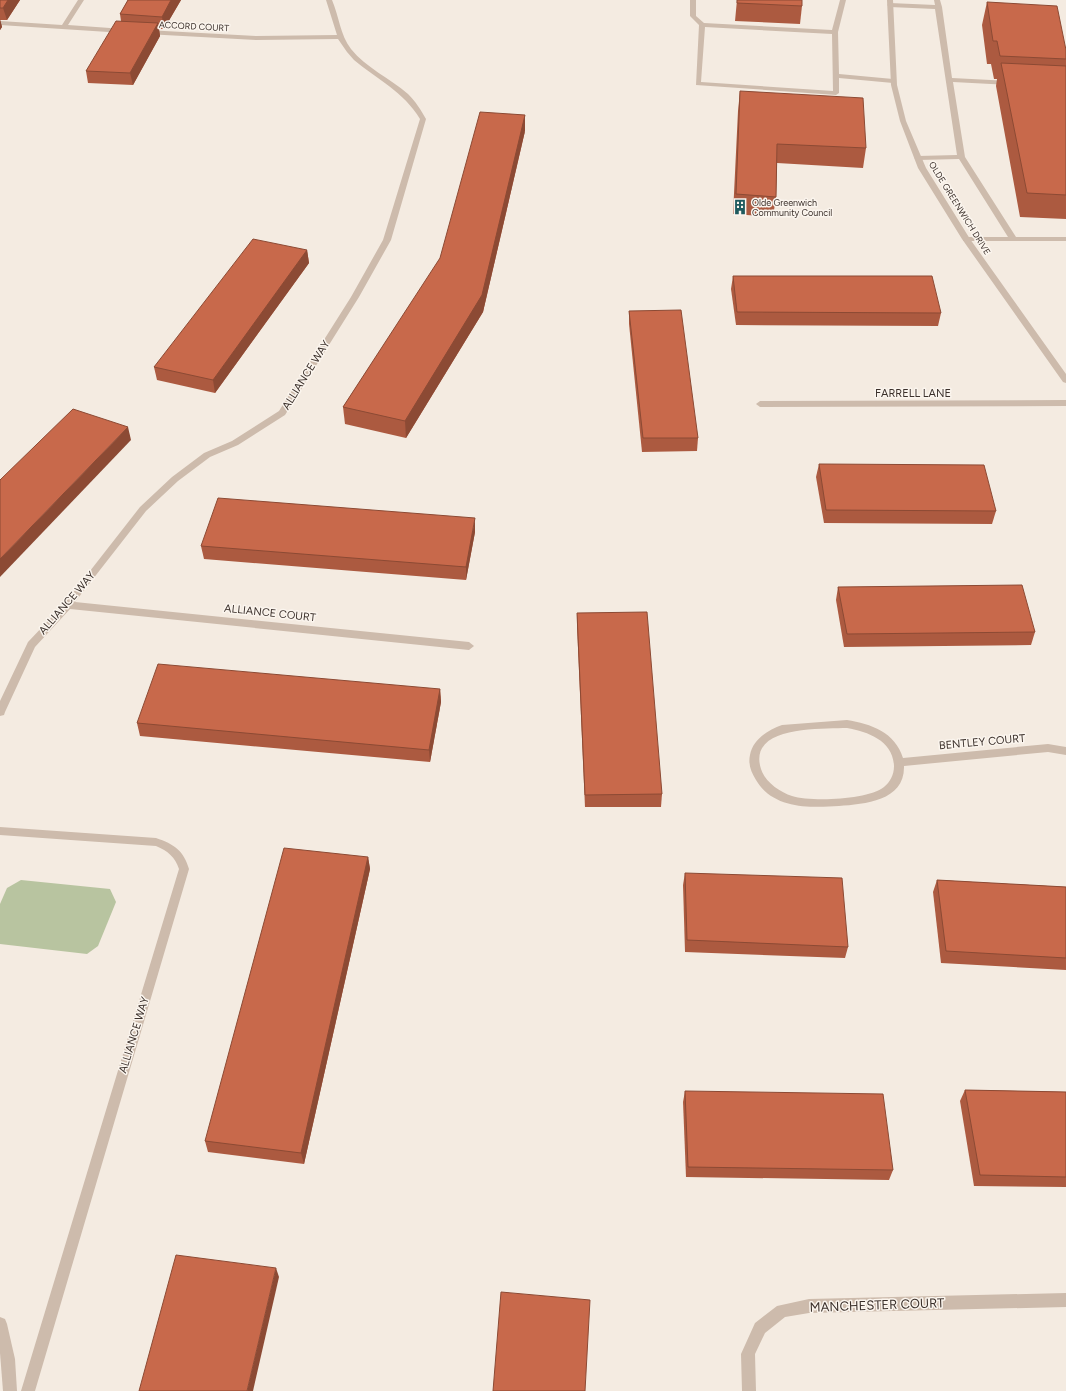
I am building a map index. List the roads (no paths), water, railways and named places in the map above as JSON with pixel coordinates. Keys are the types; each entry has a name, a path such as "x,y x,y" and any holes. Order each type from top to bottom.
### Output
{"street":[{"path":"64,27 81,0"},
{"name":"ALLIANCE WAY","path":"0,712 31,645 68,605 143,509 176,479 207,455 235,443 282,413 355,298 387,240 423,119 414,104 398,90 370,71 349,51 340,37 329,0"},
{"path":"693,0 693,16 702,25 836,32"},
{"path":"702,25 698,84 836,93 836,32 843,0"},
{"path":"890,3 938,4 961,157 1013,238"},
{"name":"OLDE GREENWICH DRIVE","path":"890,3 893,80 902,122 922,168 966,239 1066,380"},
{"path":"0,23 134,31"},
{"name":"ACCORD COURT","path":"142,32 256,38 315,36 340,37"},
{"path":"836,76 893,80"},
{"path":"949,80 1019,83"},
{"path":"918,158 961,157"},
{"path":"966,239 1066,239"},
{"name":"FARRELL LANE","path":"760,404 1066,403"},
{"name":"ALLIANCE COURT","path":"68,605 469,646"},
{"path":"846,724 864,726 882,735 893,747 900,762 898,776 890,789 876,797 806,804 786,800 770,792 758,779 754,764 755,750 764,738 779,730 846,724"},
{"name":"BENTLEY COURT","path":"900,762 1048,748 1066,751"},
{"name":"ALLIANCE WAY","path":"0,831 156,842 172,848 182,859 184,869 28,1391"},
{"name":"MANCHESTER COURT","path":"749,1391 748,1354 760,1328 782,1311 809,1306 1066,1300"},
{"path":"0,1324 8,1360 10,1391"}],"place":[{"name":"Olde Greenwich Community Council","path":"740,207"}]}
